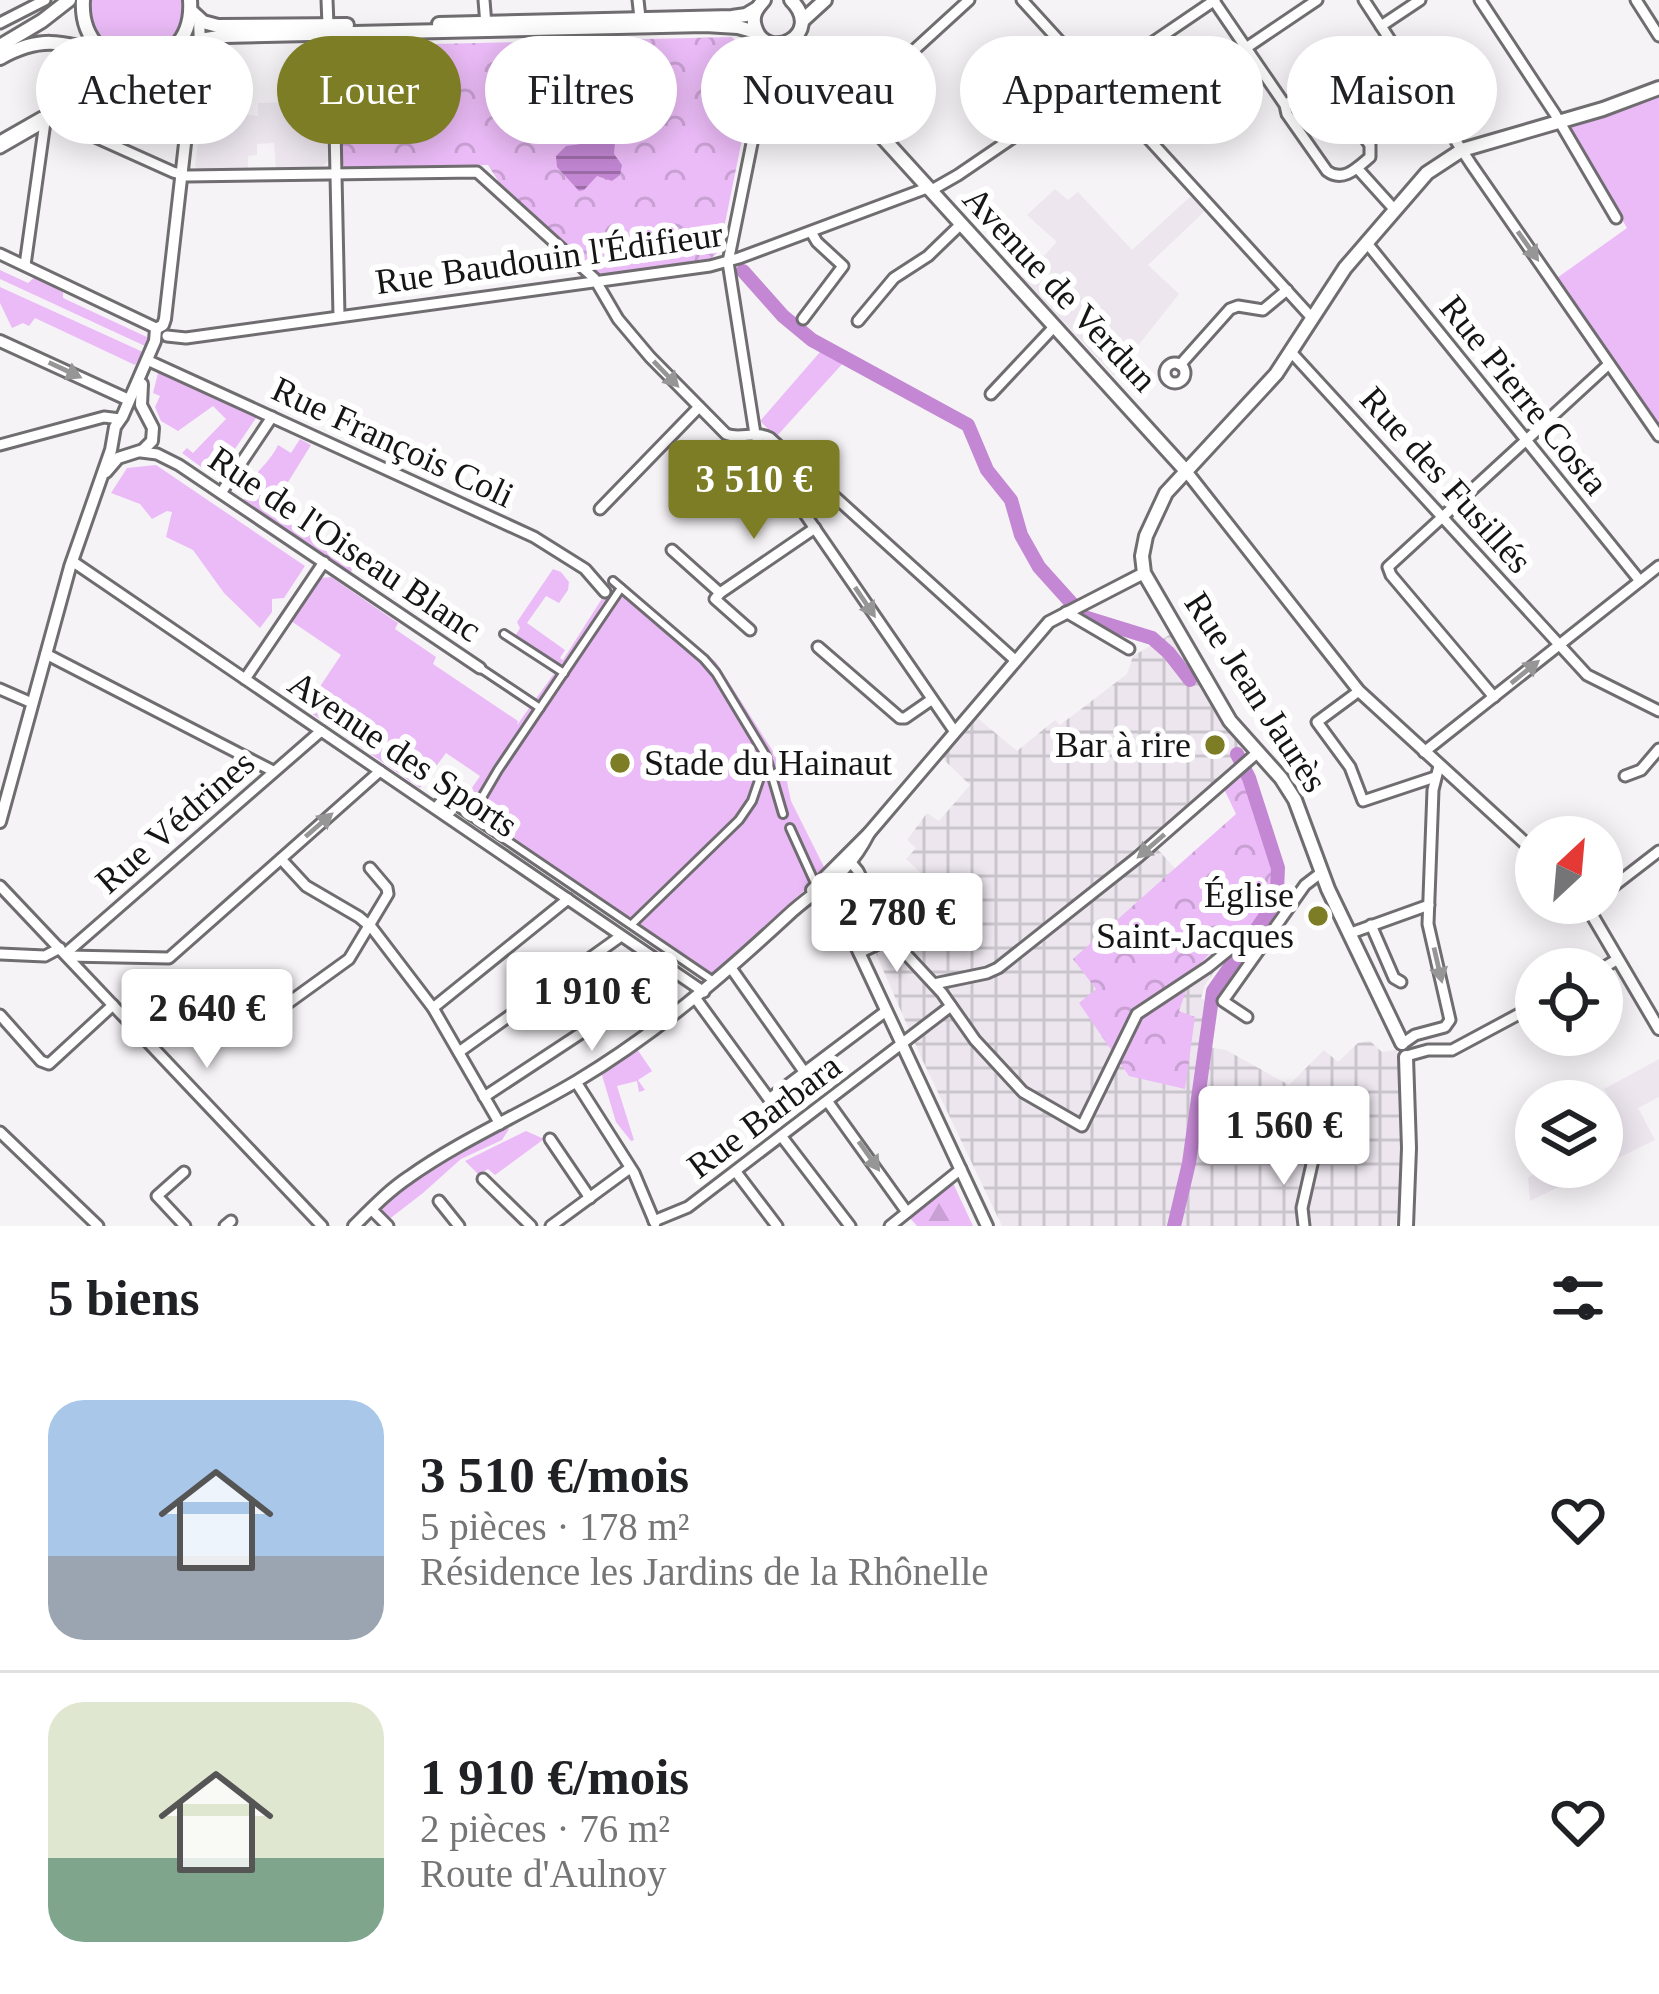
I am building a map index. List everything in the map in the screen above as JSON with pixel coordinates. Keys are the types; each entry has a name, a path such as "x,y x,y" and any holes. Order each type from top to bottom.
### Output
{"main road":[{"path":"0,46 69,0"},
{"path":"83,0 91,36"},
{"path":"791,0 802,21 796,36"},
{"path":"802,21 825,0"},
{"path":"486,26 738,16 760,5"},
{"path":"756,32 760,5"},
{"path":"193,10 217,26 330,30"},
{"path":"225,36 486,26 712,25 761,36"},
{"path":"0,58 36,44"},
{"path":"1144,573 1143,549 1166,493 1272,379 1337,278 1431,169 1462,150 1659,88"},
{"name":"Avenue de Verdun","path":"887,144 1186,472"},
{"name":"Rue Jean Jaurès","path":"1144,573 1230,721 1248,761 1285,783 1296,802 1322,872 1406,1049 1409,1148 1403,1226"}],"street":[{"path":"0,23 44,0"},
{"path":"327,0 339,316"},
{"path":"484,0 486,26"},
{"path":"638,0 640,18"},
{"path":"930,36 969,0"},
{"path":"1022,0 1054,36"},
{"path":"1263,37 1317,0"},
{"path":"1364,0 1659,436"},
{"path":"1381,26 1420,0"},
{"path":"1480,0 1616,218"},
{"path":"1636,0 1659,36"},
{"path":"1214,1 1238,36"},
{"name":"Rue Baudouin l'Édifieur","path":"1163,36 1214,1"},
{"path":"1263,73 1330,173 1343,176 1370,158 1371,147 1327,85 1317,83 1285,105"},
{"path":"0,144 36,124"},
{"path":"25,266 44,144"},
{"path":"109,144 182,175 477,172 597,282 622,323 657,365 728,436 755,434 772,440 1016,661"},
{"path":"0,822 72,561 117,424 161,332 185,144"},
{"path":"751,144 728,262 755,434 955,732"},
{"name":"Rue Baudouin l'Édifieur","path":"161,332 186,338 728,262 928,190 1005,144"},
{"path":"1153,144 1312,318"},
{"path":"1357,167 1394,209"},
{"path":"858,321 894,278 928,256 960,225"},
{"path":"803,319 843,266 811,232"},
{"name":"Rue Pierre Costa","path":"1366,242 1640,581"},
{"path":"0,254 161,332"},
{"path":"1180,364 1228,310 1238,306 1260,311 1287,290"},
{"path":"992,394 1053,328"},
{"path":"0,340 129,400"},
{"name":"Rue des Fusillés","path":"1292,352 1591,678 1659,711"},
{"path":"145,417 141,391 149,361"},
{"name":"Rue François Coli","path":"149,361 534,537 585,569 609,596"},
{"path":"1494,697 1390,575 1389,565 1609,364"},
{"path":"600,509 699,407"},
{"path":"99,483 116,460 149,446 153,434 145,417 132,413 117,424"},
{"path":"0,446 104,417 117,424 122,448 136,452"},
{"path":"221,493 272,417"},
{"name":"Rue de l'Oiseau Blanc","path":"153,434 179,465"},
{"name":"Rue de l'Oiseau Blanc","path":"136,452 154,453 179,465 480,668"},
{"path":"1186,472 1359,691 1424,752 1437,771 1515,836"},
{"path":"750,631 715,598 814,528"},
{"path":"672,550 720,593"},
{"name":"Avenue des Sports","path":"72,561 674,972 700,995"},
{"path":"245,679 324,562"},
{"path":"1424,752 1659,566"},
{"path":"354,1226 410,1175 576,1082 700,995 849,859 1049,622 1144,573"},
{"path":"613,581 711,666 766,756 784,814"},
{"path":"471,815 609,596 620,588"},
{"path":"1068,611 1129,649"},
{"path":"504,634 563,674"},
{"path":"818,647 900,718 932,700"},
{"path":"46,654 273,771"},
{"path":"480,668 540,708"},
{"path":"0,689 32,704"},
{"path":"1359,691 1317,722 1350,767 1363,801 1437,771"},
{"name":"Rue Védrines","path":"64,953 320,731"},
{"path":"1625,776 1641,770 1659,749"},
{"path":"632,924 739,820 752,801 766,756"},
{"path":"934,984 998,968 1138,857 1248,761"},
{"path":"0,954 169,958 380,771"},
{"path":"1406,1049 1415,1035 1445,1027 1450,1020 1429,928 1437,771"},
{"path":"434,808 442,796 715,982"},
{"path":"790,828 848,915 850,933 987,1226"},
{"path":"1623,879 1659,851"},
{"path":"849,859 891,938 934,984 975,1040 1023,1092 1082,1126 1137,1014 1248,950"},
{"path":"281,860 308,888 370,925 433,1008 500,1124"},
{"path":"257,987 277,1011 346,962 388,892 370,868"},
{"path":"1247,1017 1223,1001 1248,950 1322,872"},
{"path":"0,886 322,1226"},
{"path":"433,1008 568,899"},
{"path":"1351,934 1429,904"},
{"path":"1371,925 1394,978 1401,982"},
{"path":"459,1052 621,936"},
{"path":"860,953 891,938"},
{"path":"730,968 805,1072"},
{"path":"1623,968 1659,1029"},
{"path":"484,1097 674,972"},
{"path":"700,995 769,1099 886,1011"},
{"path":"0,1015 49,1064 113,1005"},
{"name":"Rue Barbara","path":"655,1224 736,1172 951,1006"},
{"path":"1406,1049 1453,1050 1515,1016"},
{"path":"576,1082 630,1168 655,1224"},
{"path":"828,1102 907,1212"},
{"path":"0,1132 98,1226"},
{"path":"782,1137 850,1226"},
{"path":"550,1139 590,1198"},
{"path":"0,1155 10,1142"},
{"path":"1304,1226 1301,1213 1317,1142"},
{"path":"550,1226 630,1168"},
{"path":"890,1226 961,1169"},
{"path":"184,1172 157,1196 185,1226"},
{"path":"736,1172 777,1226"},
{"path":"483,1179 531,1226"},
{"path":"439,1201 459,1226"},
{"path":"371,1209 388,1226"}],"shaded area":[{"path":"258,103 277,103 277,144 328,144 328,161 323,166 276,169 274,143 257,144 257,155 248,156 248,168 195,167 198,144 253,144"},
{"path":"615,144 614,154 622,165 620,175 612,181 597,176 579,191 557,167 556,156 566,146"},
{"path":"1055,189 1068,200 1078,192 1132,250 1192,195 1206,210 1148,265 1179,294 1114,376 1023,278 1057,242 1027,215"},
{"path":"1171,634 1247,756 1152,843 1237,937 1205,985 1203,1046 1226,1050 1289,1085 1324,1050 1338,1062 1358,1043 1370,1041 1382,1052 1397,1050 1403,1145 1396,1226 1002,1226 864,926 931,883 906,859 916,848 907,840 927,813 939,821 970,785 941,757 975,716 1017,751 1055,720 1060,725 1127,674 1133,656"},
{"path":"1659,1059 1659,1097 1638,1108 1655,1140 1623,1156 1623,1080"},
{"path":"1529,1188 1557,1188 1530,1201"}],"green space":[{"path":"92,0 181,0 179,24 172,36 102,36 94,24"},
{"path":"677,38 701,38 701,144 741,144 719,251 708,261 601,275 499,182 488,165 345,168 342,162 342,144 461,144 461,43 485,43 485,144 677,144"},
{"path":"1659,96 1659,424 1557,278 1627,228 1569,128"},
{"path":"0,270 28,283 34,278 63,292 63,298 149,338 145,346 0,279"},
{"path":"0,287 143,352 135,365 35,318 29,326 23,323 12,328 0,303"},
{"path":"820,352 844,362 776,437 760,421"},
{"path":"159,369 256,414 220,471 208,472 182,453 187,448 193,453 226,419 213,406 178,431 161,421 155,407 160,396 153,393"},
{"path":"300,439 311,445 272,508 323,542 325,550 353,569 350,573 244,500 250,483 278,445 291,453"},
{"path":"156,465 305,566 284,598 272,599 272,612 260,628 224,593 193,550 166,537 172,512 152,519 140,504 111,493 127,468"},
{"path":"553,569 569,582 568,590 559,603 546,596 527,623 565,650 563,660 615,578 716,662 774,753 791,801 826,871 704,980 457,810 480,776 446,753 420,788 305,709 341,655 291,621 321,578 331,577 398,623 395,629 436,657 433,664 518,721 517,725 558,668 514,638 520,628 517,622"},
{"path":"1242,773 1273,866 1274,886 1245,937 1213,950 1193,971 1179,1011 1195,1017 1185,1089 1129,1076 1079,1003 1096,989 1073,959 1236,814 1224,789"},
{"path":"637,1049 652,1071 638,1080 645,1090 639,1092 637,1081 617,1086 631,1141 616,1122 601,1072"},
{"path":"507,1127 502,1140 461,1159 388,1220 383,1215 382,1205 397,1194"},
{"path":"526,1131 544,1139 495,1175 488,1169 479,1175 465,1161"},
{"path":"952,1181 973,1226 917,1226 909,1217"}],"waterway":[{"path":"743,271 812,340 968,425 987,470 1011,500 1021,535 1039,567 1084,617 1152,638 1190,680"},
{"path":"1174,1226 1189,1163 1213,991 1269,911 1277,890 1278,868 1237,754"}],"place":[{"name":"Bar à rire","path":"1215,745"},
{"name":"Stade du Hainaut","path":"620,763"},
{"name":"Église Saint-Jacques","path":"1318,916"}]}
